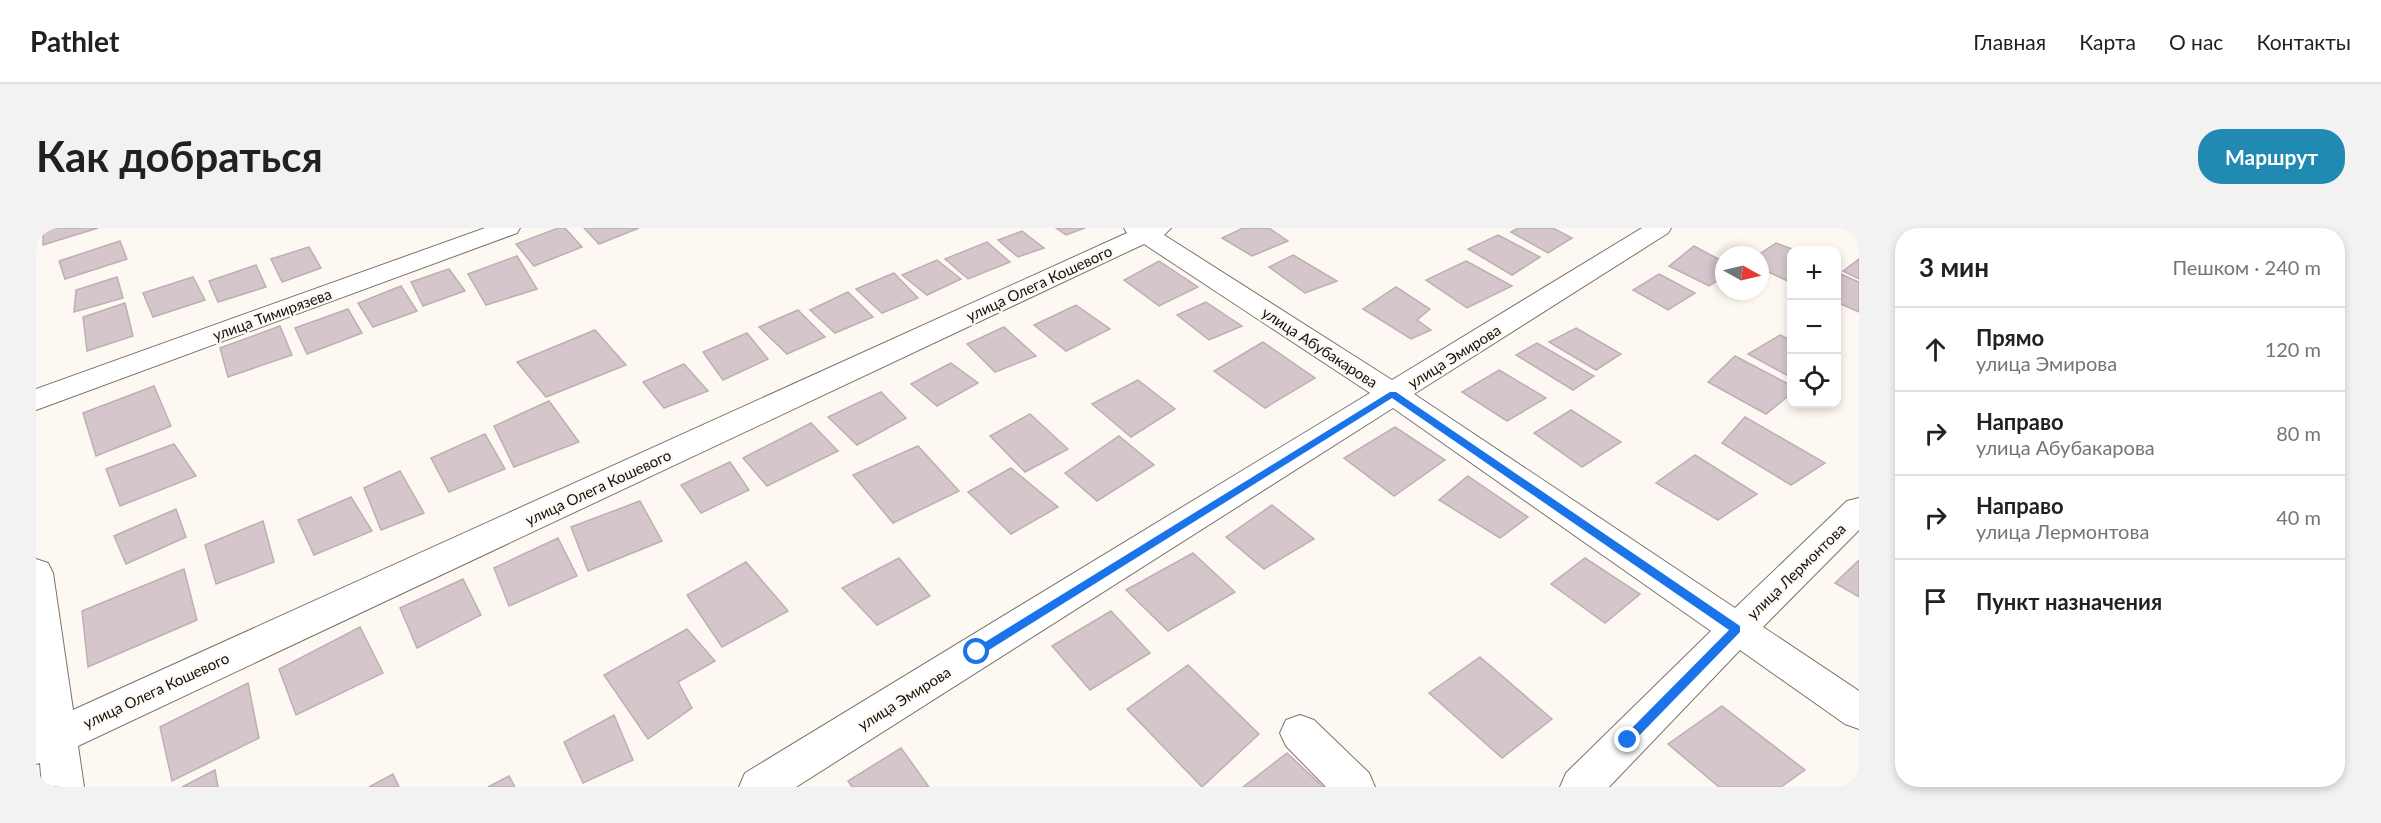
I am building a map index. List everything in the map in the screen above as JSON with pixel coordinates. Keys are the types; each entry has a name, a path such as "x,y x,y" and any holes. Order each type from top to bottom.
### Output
{"street":[{"name":"улица Тимирязева","path":"36,400 508,228"},
{"name":"улица Эмирова","path":"760,787 1659,228"},
{"name":"улица Абубакарова","path":"1147,230 1393,394 1859,712"},
{"name":"улица Олега Кошевого","path":"47,741 1147,230"},
{"name":"улица Лермонтова","path":"1581,787 1737,629 1859,510"},
{"path":"36,573 47,741 63,787"},
{"path":"1300,733 1354,787"}],"building":[{"path":"43,228 98,228 43,245"},
{"path":"558,228 565,228 582,247 534,266 516,244"},
{"path":"584,228 639,228 599,244"},
{"path":"1056,228 1085,228 1066,235"},
{"path":"1243,228 1269,228 1288,241 1252,256 1222,238"},
{"path":"1518,228 1553,228 1572,238 1548,253 1511,232"},
{"path":"1022,231 1044,248 1018,257 998,240"},
{"path":"1498,235 1540,257 1512,275 1468,249"},
{"path":"120,241 127,259 65,279 59,261"},
{"path":"987,242 1010,262 968,279 945,259"},
{"path":"1776,243 1787,247 1787,281 1769,272 1769,248"},
{"path":"1694,246 1715,257 1715,282 1709,286 1669,266"},
{"path":"309,247 321,268 282,282 271,259"},
{"path":"1293,255 1337,281 1305,293 1269,267"},
{"path":"517,256 537,289 486,305 468,274"},
{"path":"1859,259 1859,279 1843,271"},
{"path":"937,260 961,279 927,295 902,275"},
{"path":"1159,261 1198,287 1159,306 1124,280"},
{"path":"1466,261 1512,286 1467,308 1426,280"},
{"path":"256,265 266,287 218,302 209,281"},
{"path":"449,269 465,291 423,306 411,282"},
{"path":"894,273 918,298 882,313 856,289"},
{"path":"1659,274 1695,293 1668,310 1633,290"},
{"path":"1841,274 1859,282 1859,312 1841,304"},
{"path":"117,277 123,298 74,312 76,290"},
{"path":"193,277 205,300 153,317 143,293"},
{"path":"401,286 417,311 373,327 358,303"},
{"path":"1396,287 1430,309 1417,320 1431,330 1411,339 1363,309"},
{"path":"848,292 873,317 835,333 810,310"},
{"path":"1206,302 1242,326 1209,340 1177,315"},
{"path":"125,303 133,336 87,351 83,317"},
{"path":"1076,305 1110,329 1066,351 1034,325"},
{"path":"348,309 362,333 307,354 295,328"},
{"path":"798,310 825,337 787,354 759,327"},
{"path":"280,326 292,355 228,377 220,348"},
{"path":"1004,327 1036,356 995,372 967,344"},
{"path":"1576,328 1621,354 1596,370 1549,342"},
{"path":"595,330 626,365 546,397 517,362"},
{"path":"747,333 768,359 723,380 703,352"},
{"path":"1780,335 1787,338 1787,375 1748,354"},
{"path":"1263,342 1315,378 1265,408 1214,371"},
{"path":"1537,343 1594,376 1573,390 1516,355"},
{"path":"1735,356 1787,383 1787,397 1766,414 1708,382"},
{"path":"951,363 978,383 937,406 911,384"},
{"path":"684,364 708,391 664,408 643,382"},
{"path":"1499,370 1546,398 1507,421 1462,392"},
{"path":"1138,380 1175,409 1131,437 1092,404"},
{"path":"154,386 171,426 96,456 83,413"},
{"path":"881,392 906,418 857,445 828,417"},
{"path":"549,401 579,442 514,467 494,426"},
{"path":"1571,410 1621,442 1582,467 1534,433"},
{"path":"1030,414 1068,449 1025,472 990,436"},
{"path":"1745,417 1825,463 1791,485 1722,443"},
{"path":"811,423 838,451 767,486 743,458"},
{"path":"1395,427 1445,460 1394,496 1344,458"},
{"path":"485,434 505,469 449,492 431,458"},
{"path":"1119,436 1154,465 1097,501 1065,473"},
{"path":"174,444 196,476 120,506 106,469"},
{"path":"918,446 959,491 893,523 853,475"},
{"path":"1695,455 1757,494 1718,520 1656,483"},
{"path":"730,462 749,490 701,513 681,485"},
{"path":"1011,468 1058,507 1011,534 968,492"},
{"path":"400,471 424,513 381,530 364,488"},
{"path":"1468,476 1528,517 1500,538 1439,500"},
{"path":"351,497 372,531 314,555 298,520"},
{"path":"640,501 662,541 588,571 571,527"},
{"path":"1272,505 1314,539 1264,569 1226,537"},
{"path":"176,509 186,537 126,564 114,536"},
{"path":"263,521 274,562 216,584 205,545"},
{"path":"558,538 577,576 509,606 494,568"},
{"path":"1193,553 1235,592 1168,631 1126,590"},
{"path":"899,558 930,596 877,625 842,588"},
{"path":"1585,558 1640,594 1605,623 1551,584"},
{"path":"1859,560 1859,597 1835,583"},
{"path":"746,562 788,611 722,647 687,595"},
{"path":"184,569 197,620 88,667 82,611"},
{"path":"463,579 481,615 417,648 400,608"},
{"path":"1111,611 1150,653 1090,690 1052,646"},
{"path":"360,627 383,673 296,715 279,669"},
{"path":"687,629 715,661 678,682 692,708 648,739 604,675"},
{"path":"1480,657 1552,719 1502,758 1429,693"},
{"path":"1188,665 1259,734 1202,787 1127,709"},
{"path":"248,683 259,738 172,781 160,727"},
{"path":"1722,706 1805,770 1781,787 1719,787 1668,744"},
{"path":"614,715 633,760 583,783 564,742"},
{"path":"901,748 929,787 852,787 848,781"},
{"path":"1287,753 1323,787 1243,787"},
{"path":"215,770 218,787 182,787"},
{"path":"393,774 399,787 369,787"},
{"path":"509,776 515,787 488,787"}],"route":[{"path":"977,652 1393,394 1737,629 1628,740"}]}
